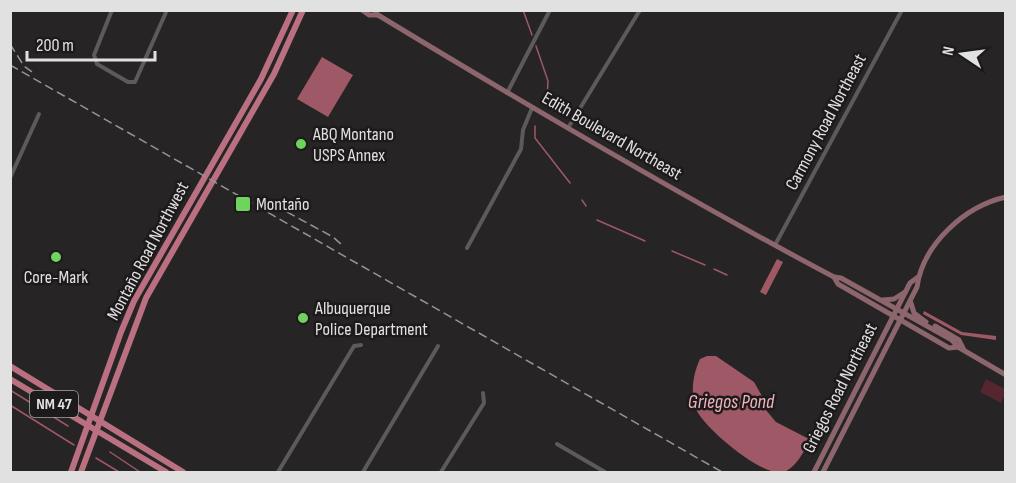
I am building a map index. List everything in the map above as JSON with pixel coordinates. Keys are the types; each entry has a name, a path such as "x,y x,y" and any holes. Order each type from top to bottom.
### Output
{"main road":[{"name":"Montaño Road Northwest","path":"71,472 134,301 261,79 293,10"},
{"name":"Montaño Road Northwest","path":"81,472 143,304 274,74 303,10"},
{"name":"NM 47","path":"10,366 183,472"},
{"name":"NM 47","path":"10,379 166,472"}],"street":[{"path":"112,10 94,55 98,64 128,82 135,82 167,10"},
{"name":"Edith Boulevard Northeast","path":"362,10 369,15 376,13 532,108 834,278 838,284 900,321 949,348 958,347"},
{"path":"507,93 550,10"},
{"path":"568,128 640,10"},
{"name":"Carmony Road Northeast","path":"775,246 902,10"},
{"path":"468,248 521,149 523,130 532,108"},
{"path":"10,178 39,114"},
{"path":"918,277 929,255 950,227 980,205 1005,196"},
{"name":"Griegos Road Northeast","path":"814,472 910,283 918,277"},
{"name":"Griegos Road Northeast","path":"823,472 917,287 918,277"},
{"name":"Edith Boulevard Northeast","path":"834,278 841,278 952,340 964,351 1005,375"},
{"path":"881,300 894,299 906,291"},
{"path":"911,298 914,313 959,340 964,351"},
{"path":"278,472 354,346 361,345"},
{"path":"363,472 438,346"},
{"path":"441,472 484,404 483,393"},
{"path":"557,444 605,472"}],"shaded area":[{"path":"986,379 1005,389 1001,403 980,392"}],"water":[{"path":"322,57 353,75 328,117 297,99"},
{"path":"777,259 783,262 766,295 760,292"},
{"path":"924,311 962,332 996,336 996,340 961,335 923,314"},
{"name":"Griegos Pond","path":"716,356 754,382 762,396 765,409 776,422 811,440 789,470 775,472 749,460 722,439 701,417 694,403 693,384 700,359"}],"waterway":[{"path":"523,10 532,35"},
{"path":"536,46 548,81 547,98"},
{"path":"535,126 535,138 570,183"},
{"path":"582,200 586,206"},
{"path":"597,220 645,241"},
{"path":"672,251 705,265"},
{"path":"714,269 727,275"},
{"path":"10,390 68,426"},
{"path":"10,405 74,445"},
{"path":"110,452 140,472"},
{"path":"96,458 119,472"}],"railway":[{"path":"10,44 24,66 32,72"},
{"path":"10,65 722,472"},
{"path":"263,199 333,237 342,245"}],"place":[{"name":"ABQ Montano USPS Annex","path":"301,144"},
{"name":"Montaño","path":"243,204"},
{"name":"Core-Mark","path":"56,257"},
{"name":"Albuquerque Police Department","path":"303,318"}]}
